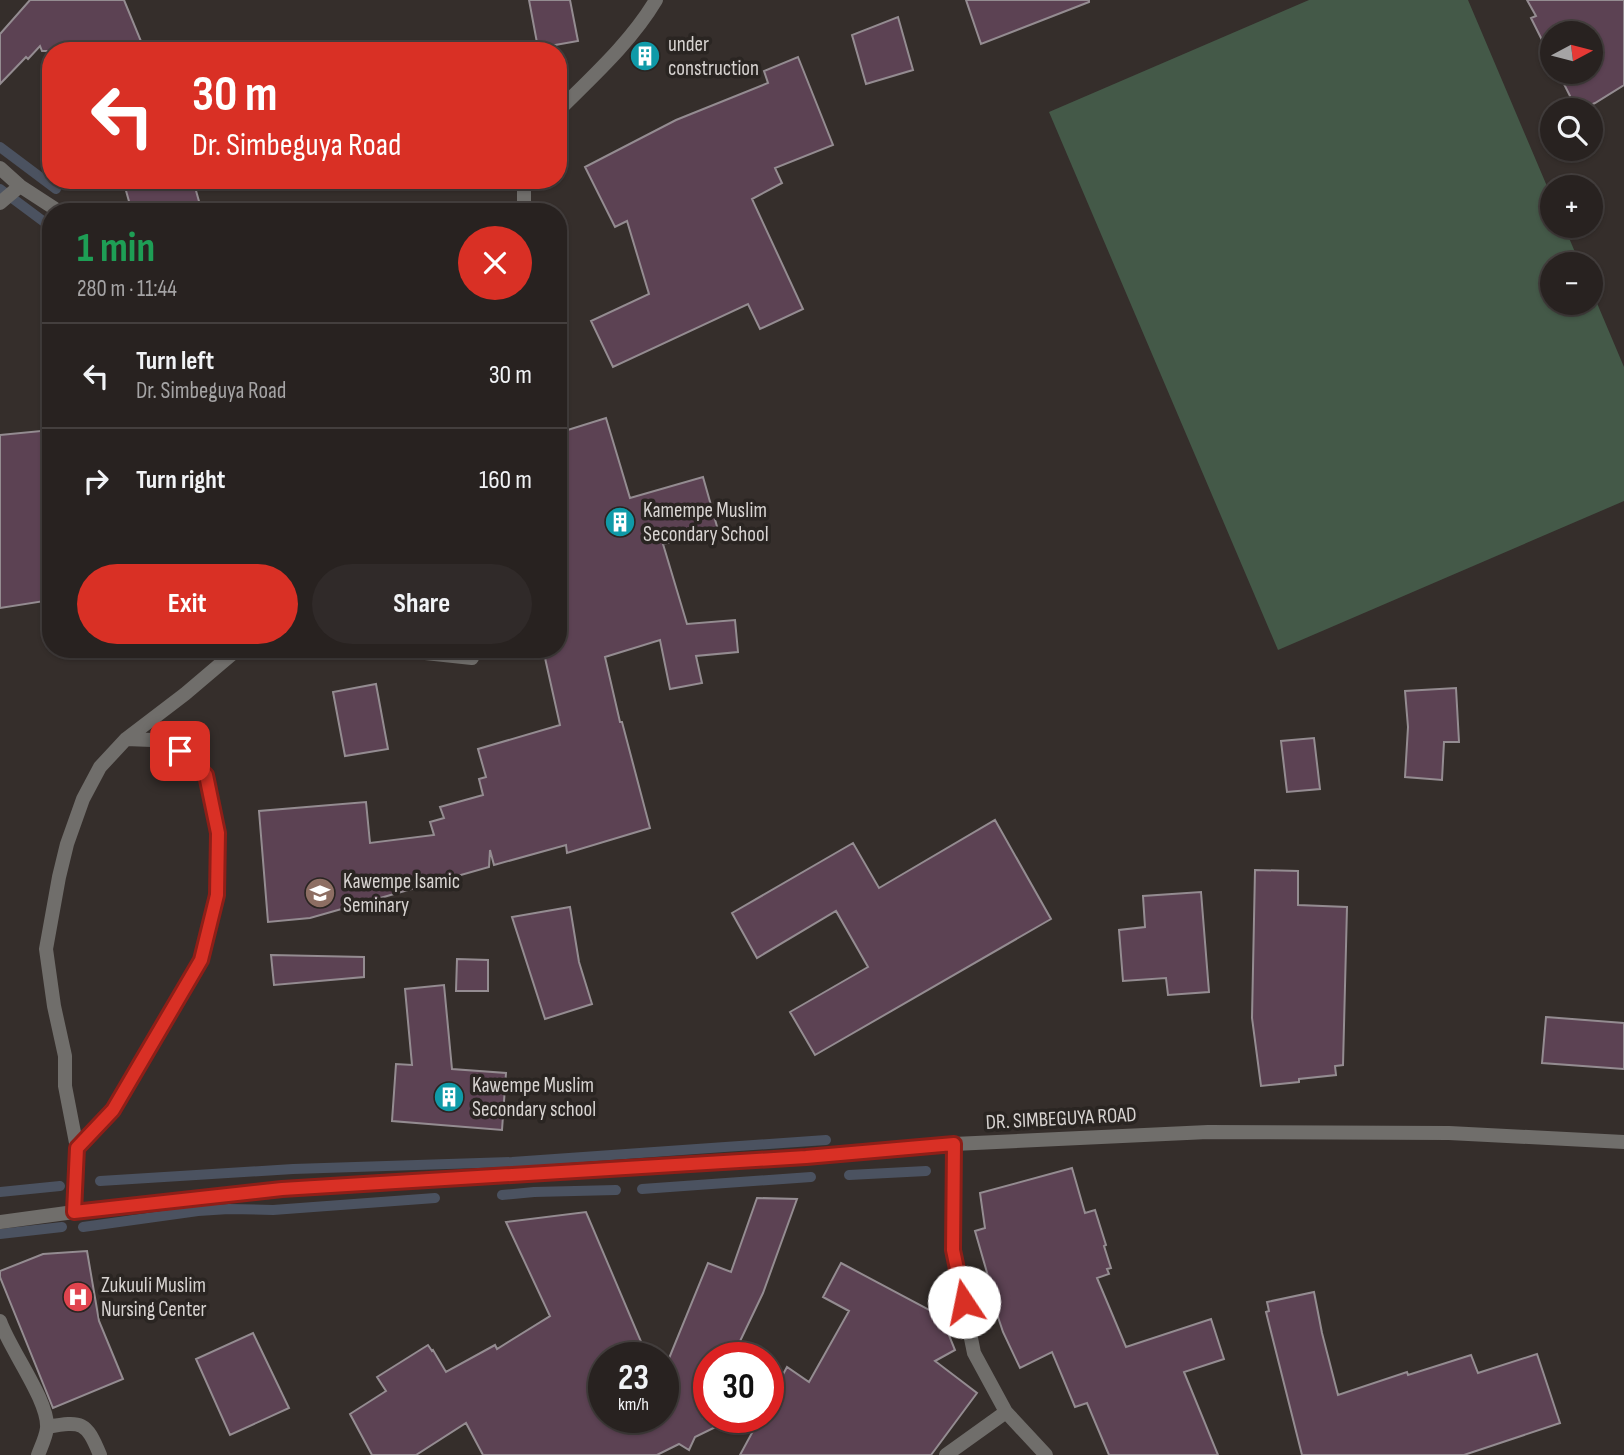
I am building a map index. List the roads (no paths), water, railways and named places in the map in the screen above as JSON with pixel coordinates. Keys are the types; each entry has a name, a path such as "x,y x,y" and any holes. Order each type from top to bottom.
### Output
{"street":[{"path":"567,102 615,53 656,0"},
{"path":"0,168 20,186 46,203"},
{"path":"0,203 20,186"},
{"path":"74,1212 77,1148 65,1086 65,1056 46,949 64,855 83,799 100,766 126,739 176,702 227,658"},
{"path":"77,1148 113,1110 201,960 217,895 218,833 206,775 180,751 152,740 126,739"},
{"name":"DR. SIMBEGUYA ROAD","path":"0,1222 282,1189 806,1157 954,1144 1208,1132 1449,1133 1624,1142"},
{"path":"954,1144 953,1250 974,1353 1006,1412 1046,1455"},
{"path":"0,1321 4,1334 41,1402 47,1427 38,1455"},
{"path":"946,1455 1006,1412"},
{"path":"47,1427 74,1422 80,1425 89,1430 100,1455"}],"waterway":[{"path":"0,147 42,178"},
{"path":"0,189 42,220"},
{"path":"100,1181 293,1169 512,1162 826,1140"},
{"path":"849,1175 926,1171"},
{"path":"642,1189 811,1177"},
{"path":"0,1192 60,1186"},
{"path":"502,1195 616,1190"},
{"path":"83,1227 198,1211 273,1210 435,1198"},
{"path":"0,1234 62,1227"}],"place":[{"name":"under construction","path":"645,56"},
{"name":"Kamempe Muslim Secondary School","path":"620,522"},
{"name":"Kawempe Isamic Seminary","path":"320,893"},
{"name":"Kawempe Muslim Secondary school","path":"449,1097"},
{"name":"Zukuuli Muslim Nursing Center","path":"78,1297"}]}
